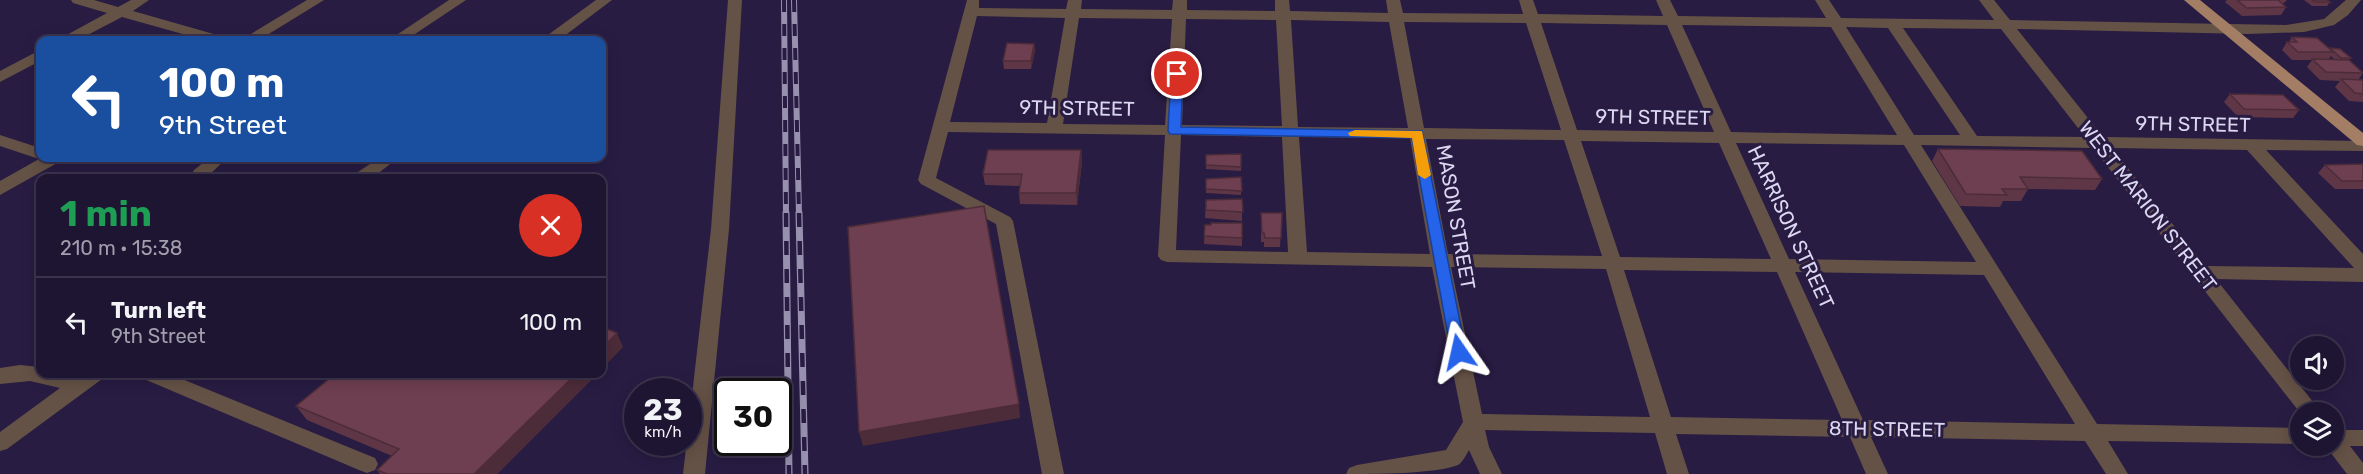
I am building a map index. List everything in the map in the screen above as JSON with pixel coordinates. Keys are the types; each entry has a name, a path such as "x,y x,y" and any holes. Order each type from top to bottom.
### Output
{"main road":[{"path":"2191,0 2363,141"}],"street":[{"path":"78,0 205,36"},
{"path":"75,36 142,0"},
{"path":"256,36 317,0"},
{"path":"403,36 459,0"},
{"path":"556,36 605,0"},
{"path":"694,474 720,229 735,0"},
{"path":"1526,0 1613,263 1678,474"},
{"name":"HARRISON STREET","path":"1663,0 1877,474"},
{"path":"1822,0 1912,141 2117,474"},
{"name":"WEST MARION STREET","path":"1986,0 2303,402"},
{"path":"1053,474 1004,221 927,180 943,127 972,6 1395,8 1532,18 2202,27 2229,31 2322,25 2339,15 2354,0"},
{"path":"1054,129 1074,6"},
{"path":"1179,7 1167,256 1989,269"},
{"path":"1282,7 1299,258"},
{"name":"MASON STREET","path":"1395,8 1440,260 1478,447 1491,474"},
{"path":"1892,22 1973,142"},
{"path":"0,77 36,57"},
{"name":"9TH STREET","path":"943,127 2363,146"},
{"path":"0,140 36,153"},
{"path":"2253,146 2363,266"},
{"path":"0,189 45,162"},
{"path":"200,174 214,162"},
{"path":"367,174 384,162"},
{"path":"2201,272 2363,275"},
{"path":"0,376 21,371 36,374"},
{"path":"57,378 77,387"},
{"path":"0,443 89,378"},
{"path":"161,378 367,464"},
{"path":"1357,474 1452,458 1473,422"},
{"name":"8TH STREET","path":"1473,422 2290,436"},
{"path":"2344,439 2363,438"},
{"path":"2344,454 2359,474"}],"building":[{"path":"2237,0 2278,0 2286,7 2247,8"},
{"path":"2312,0 2327,0 2330,2 2315,2"},
{"path":"2292,37 2317,38 2333,52 2298,52 2287,42 2297,42"},
{"path":"1007,43 1034,44 1031,61 1003,61"},
{"path":"2330,48 2340,49 2351,58 2341,58"},
{"path":"2312,59 2349,60 2363,73 2326,72"},
{"path":"2341,79 2363,80 2363,94 2355,93"},
{"path":"2230,94 2283,95 2299,110 2244,109"},
{"path":"1938,149 2082,151 2102,179 2020,177 2028,189 2002,189 2007,195 1966,194"},
{"path":"988,150 1081,150 1076,193 1019,193 1022,174 983,174"},
{"path":"1241,154 1241,167 1206,165 1206,155"},
{"path":"2363,164 2363,181 2342,181 2325,165"},
{"path":"1241,177 1242,191 1206,189 1206,179"},
{"path":"1242,199 1243,212 1206,210 1206,200"},
{"path":"984,206 1019,404 859,432 848,227"},
{"path":"1261,213 1282,213 1281,238 1265,238 1262,233"},
{"path":"1211,223 1242,223 1242,238 1204,236 1205,225 1211,225"},
{"path":"606,329 617,333 606,344"},
{"path":"330,378 572,378 474,474 387,474 377,470 399,449 296,406"}],"railway":[{"path":"784,0 786,214"},
{"path":"794,0 799,214"},
{"path":"786,213 789,474"},
{"path":"799,213 805,474"}],"slow traffic":[{"path":"1355,133 1418,134 1425,175"}],"route":[{"path":"1177,74 1174,131 1418,134 1459,352"}]}
